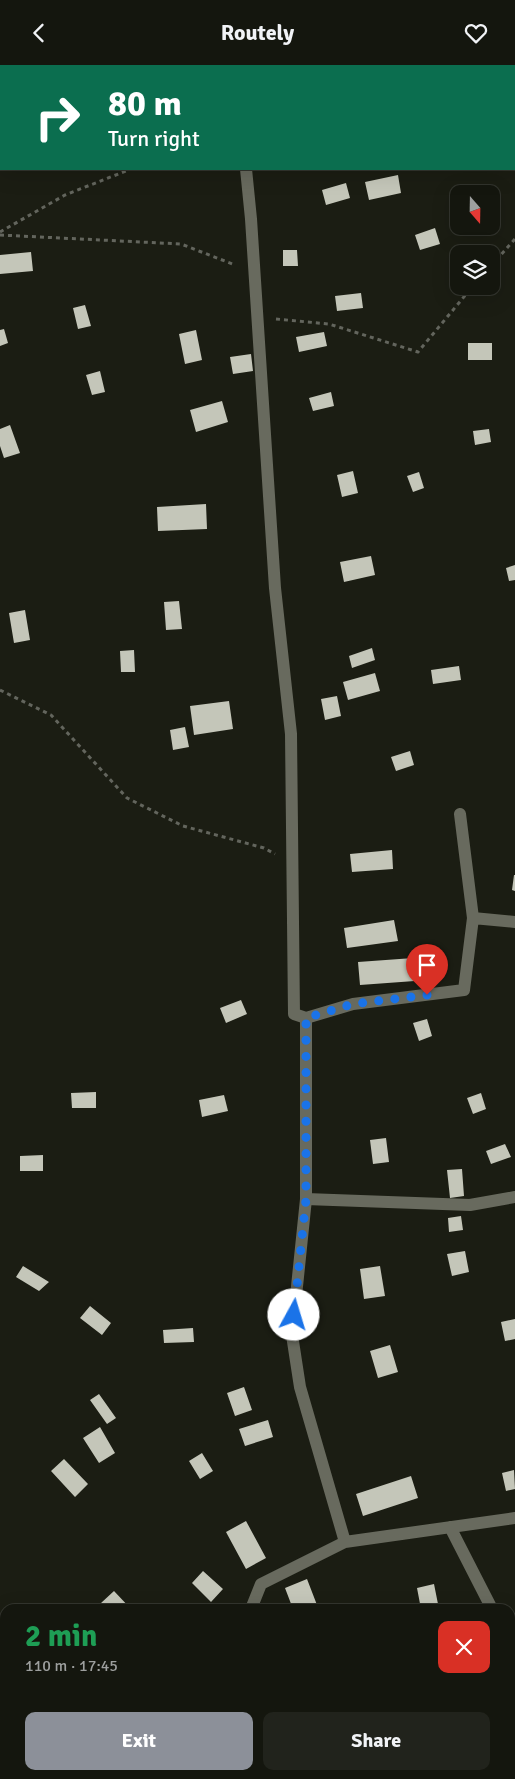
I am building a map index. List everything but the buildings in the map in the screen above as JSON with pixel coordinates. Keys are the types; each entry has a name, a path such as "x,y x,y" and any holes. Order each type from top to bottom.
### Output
{"street":[{"path":"246,170 255,272 275,587 291,734 294,1014 306,1018 353,1004 464,990 473,918 460,814"},
{"path":"473,918 515,922"},
{"path":"306,1018 306,1199 292,1335 300,1387 345,1542"},
{"path":"306,1199 470,1205 515,1197"},
{"path":"253,1604 261,1584 345,1542 515,1517"},
{"path":"450,1527 489,1604"}],"path":[{"path":"0,233 65,195 128,170"},
{"path":"0,233 181,244 255,272"},
{"path":"500,256 515,239"},
{"path":"258,317 329,324 418,352 466,295"},
{"path":"0,690 51,715 128,798 183,827 264,848 293,864"}],"route":[{"path":"294,1315 306,1199 306,1018 353,1004 427,995"}]}
